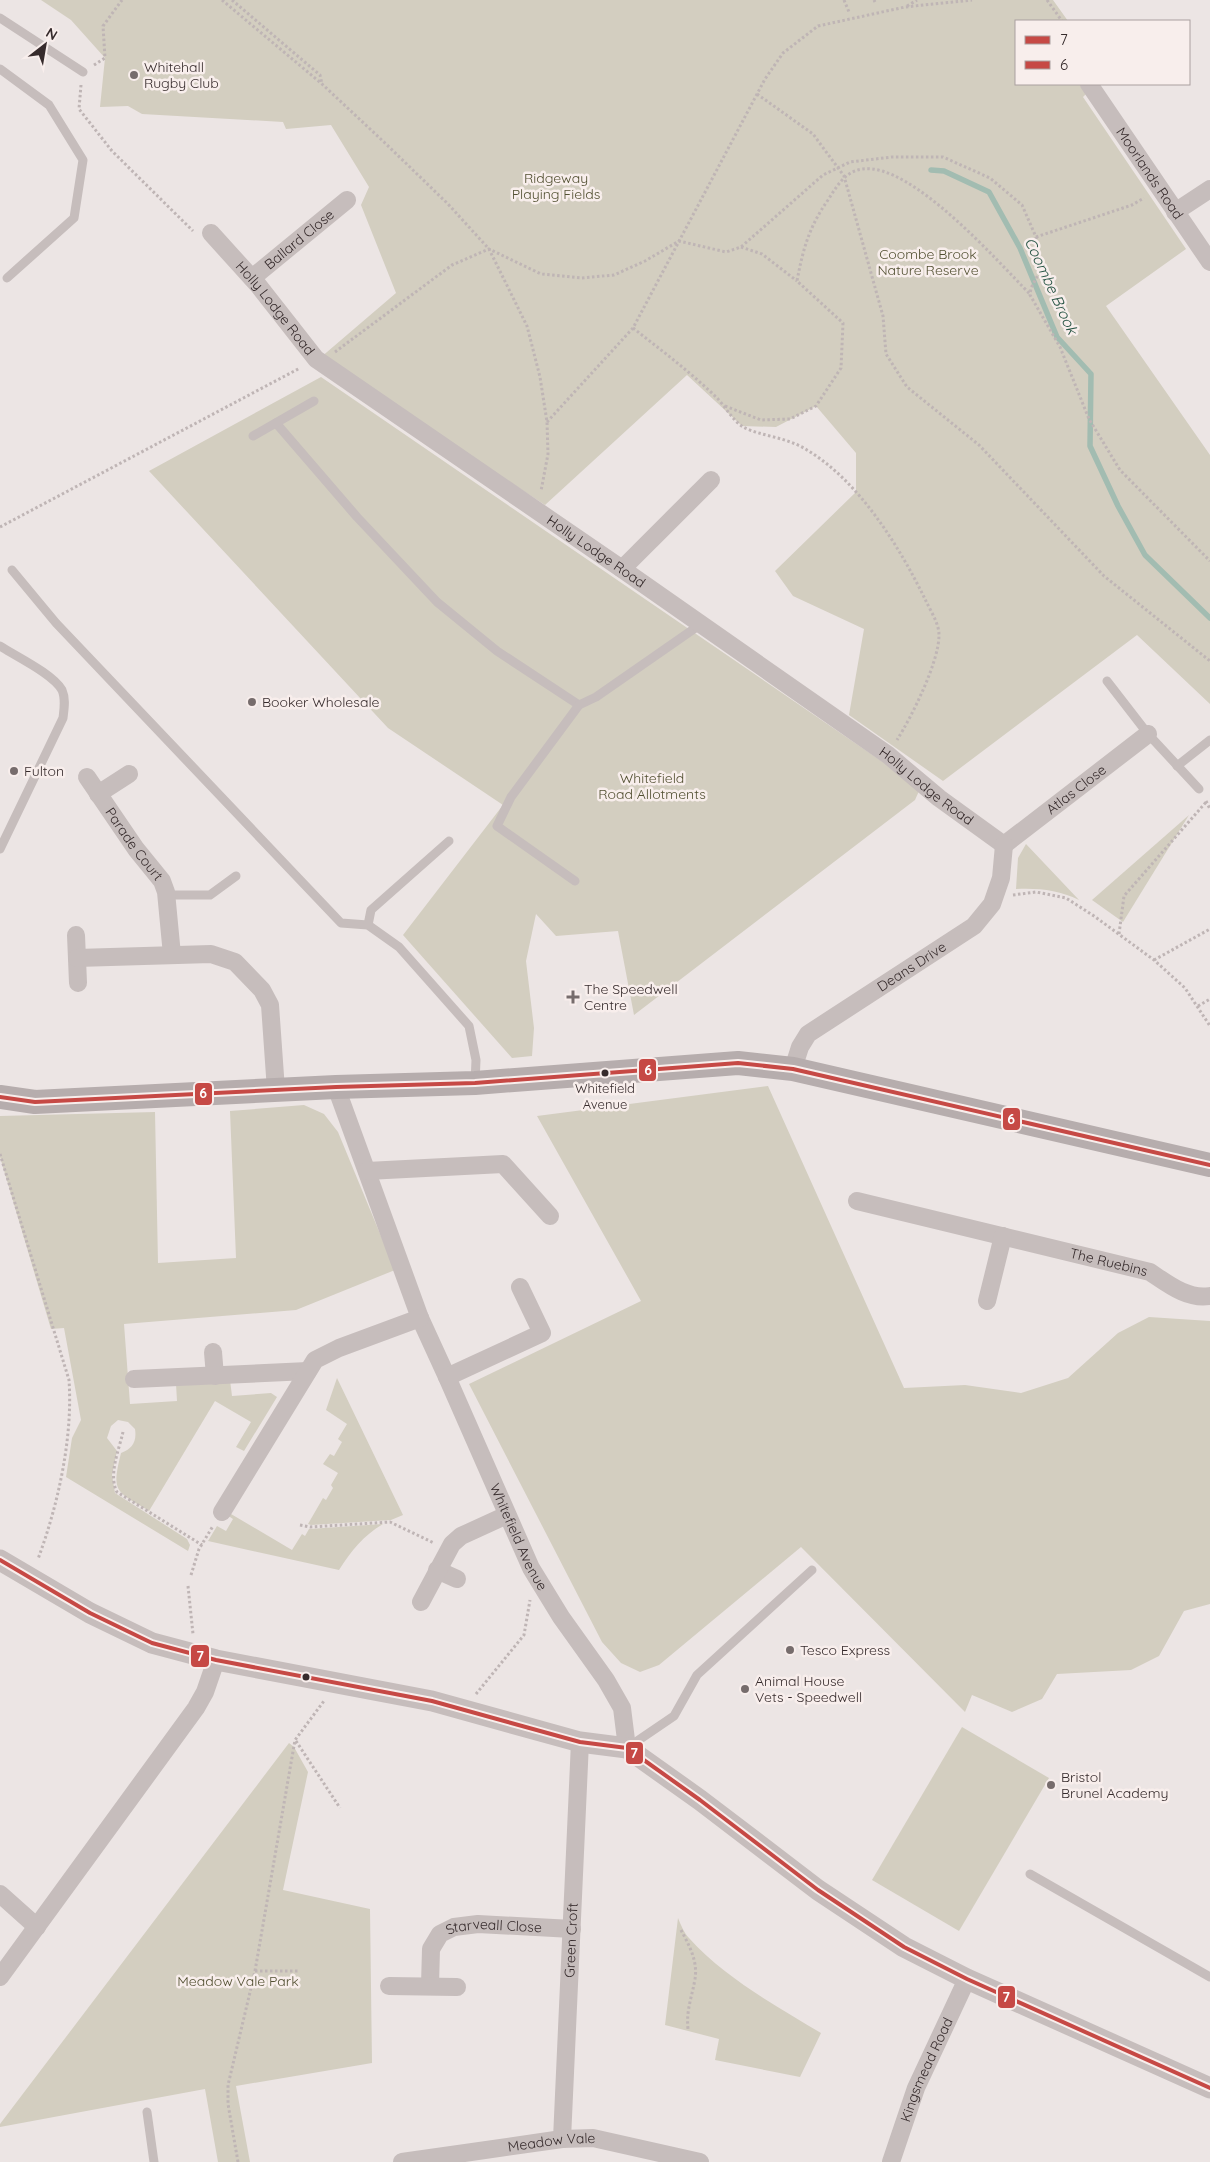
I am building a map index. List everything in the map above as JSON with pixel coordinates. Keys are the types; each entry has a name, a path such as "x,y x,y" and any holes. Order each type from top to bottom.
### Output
{"main road":[{"path":"0,1097 35,1102 336,1087 475,1083 738,1063 793,1069 1210,1165"}],"street":[{"name":"Moorlands Road","path":"1091,85 1210,262"},
{"path":"1175,212 1210,189"},
{"name":"Ballard Close","path":"252,278 347,200"},
{"name":"Holly Lodge Road","path":"211,233 252,278 316,359 537,512 622,568 888,755 939,798 1004,845"},
{"path":"622,568 711,480"},
{"name":"Atlas Close","path":"1004,845 1148,734"},
{"name":"Parade Court","path":"98,794 129,774"},
{"name":"Parade Court","path":"87,778 158,875 167,896 172,954"},
{"name":"Deans Drive","path":"793,1069 800,1047 808,1034 974,926 992,904 1001,878 1004,845"},
{"path":"76,935 78,983"},
{"path":"77,958 211,954 224,957 241,967 262,990 272,1014 276,1090"},
{"name":"Whitefield Avenue","path":"336,1087 420,1318 507,1516 531,1568 561,1617 606,1680 622,1708 627,1748"},
{"path":"366,1171 503,1164 550,1216"},
{"name":"The Ruebins","path":"856,1201 1150,1272 1185,1293 1198,1298 1210,1296"},
{"path":"987,1301 1002,1236"},
{"path":"447,1378 542,1333 520,1287"},
{"path":"222,1512 315,1360 330,1351 420,1318"},
{"path":"214,1352 214,1376"},
{"path":"134,1380 308,1372"},
{"path":"421,1602 448,1549 461,1536 507,1516"},
{"path":"0,1560 90,1613 152,1643 216,1660 424,1699 580,1742 627,1748 700,1800 842,1907 904,1947 967,1979 1210,2088"},
{"path":"437,1570 457,1579"},
{"path":"0,1977 196,1708 206,1692 216,1660"},
{"name":"Green Croft","path":"562,2139 580,1742"},
{"path":"0,1894 37,1927"},
{"name":"Starveall Close","path":"430,1985 431,1949 440,1934 454,1927 478,1924 572,1929"},
{"name":"Kingsmead Road","path":"891,2162 916,2088 967,1979"},
{"path":"390,1986 430,1985 457,1987"},
{"name":"Meadow Vale","path":"404,2162 562,2139 593,2138 693,2161"}],"lane":[{"path":"0,18 83,72"},
{"path":"0,69 49,106 83,160 74,218 7,278"},
{"path":"253,436 314,401"},
{"path":"276,423 357,517 437,602 497,651 579,705"},
{"path":"12,570 56,623 341,923 368,925 399,947 469,1026 476,1060 475,1083"},
{"path":"575,881 497,826 511,797 579,705 596,696 701,624"},
{"path":"0,646 55,682 64,696 65,707 63,718 0,849"},
{"path":"1107,681 1148,734 1199,789"},
{"path":"1177,766 1210,740"},
{"path":"368,925 371,910 449,841"},
{"name":"Parade Court","path":"167,896 206,896 220,889 236,876"},
{"path":"627,1748 674,1716 697,1675 812,1570"},
{"path":"1030,1874 1210,1977"},
{"path":"147,2112 154,2162"}],"path":[{"path":"122,0 103,26 105,58 83,72 79,109 112,151 202,239 211,233"},
{"path":"222,0 322,84 441,197 489,249 526,326 540,377 547,422 548,454 537,512"},
{"path":"232,0 320,76 322,84"},
{"path":"844,0 849,12"},
{"path":"905,7 917,0"},
{"path":"547,422 633,328 765,79 783,53 818,26 905,7 972,0"},
{"path":"1047,0 1061,20"},
{"path":"757,94 813,134 844,176 883,316 886,354 907,387 979,445 1104,576 1210,661"},
{"path":"0,527 316,359 331,355 452,265 489,249 541,274 581,278 614,275 645,261 679,241 726,252 742,247 823,175 850,162 892,157 943,157 990,178 1022,205 1036,237 1039,273 1031,288 1030,295"},
{"path":"797,280 806,238 820,211 844,176 864,169 894,175 931,197 1030,295 1060,347 1089,419 1120,470 1210,561"},
{"path":"1036,237 1132,205 1160,189"},
{"path":"725,406 761,420 790,419 816,406 842,368 843,323 797,280 762,254 742,247"},
{"path":"633,328 691,374 725,406 742,426 784,438 806,449 835,470 870,508 915,578 935,620 939,634 934,659 910,719 888,755"},
{"path":"1119,934 1124,896 1210,799"},
{"path":"992,904 1012,895 1036,892 1066,898 1154,960 1185,988 1210,1026"},
{"path":"1154,960 1177,949 1210,929"},
{"path":"1198,1006 1210,999"},
{"path":"0,1154 69,1380 71,1409 52,1519 31,1578"},
{"path":"123,1432 113,1482 117,1492 202,1545"},
{"path":"191,1575 202,1545 222,1512"},
{"path":"300,1525 310,1527 390,1522 448,1549"},
{"path":"462,1709 491,1678 524,1635 528,1613 531,1568"},
{"path":"188,1586 192,1612 193,1655"},
{"path":"238,2162 228,2104 228,2085 255,1970 295,1740 322,1704 333,1682"},
{"path":"295,1740 340,1808"},
{"path":"681,1930 692,1951 696,1978 686,2014 688,2029"},
{"path":"255,1970 300,1971"}],"green space":[{"path":"41,0 1053,0 1067,20 1015,20 1015,85 1081,85 1087,93 1083,97 1186,249 1106,306 1210,455 1210,704 1137,635 943,781 849,715 864,629 793,596 775,571 856,492 856,453 816,406 776,427 742,426 687,375 545,505 320,358 396,293 361,205 369,187 331,125 286,129 283,122 142,114 128,106 100,107 105,58 71,20"},
{"name":"Whitefield Road Allotments","path":"321,377 909,780 919,791 915,800 634,1015 618,931 556,936 536,914 526,961 534,1028 532,1056 512,1058 403,935 503,805 388,728 149,471"},
{"path":"1189,815 1123,922 1092,900"},
{"path":"1026,844 1079,900 1049,890 1016,889 1018,858"},
{"path":"768,1086 904,1388 965,1385 1021,1393 1068,1378 1118,1333 1149,1317 1210,1321 1210,1604 1184,1611 1159,1656 1131,1670 1057,1674 1042,1699 1012,1712 972,1695 965,1712 801,1547 659,1665 640,1672 621,1663 602,1642 469,1384 641,1301 537,1116"},
{"path":"304,1105 324,1114 338,1132 395,1270 296,1310 124,1324 130,1404 177,1401 176,1384 230,1380 232,1396 271,1393 277,1397 244,1451 236,1447 251,1422 215,1401 149,1511 123,1494 117,1484 121,1453 133,1444 135,1429 128,1422 118,1420 111,1426 107,1438 117,1451 112,1475 115,1493 187,1539 190,1545 188,1551 66,1477 72,1438 81,1420 64,1328 51,1329 0,1157 0,1116 155,1112 158,1263 236,1258 230,1111"},
{"path":"337,1378 403,1515 391,1520 308,1524 323,1498 326,1500 333,1488 331,1485 338,1473 323,1464 330,1454 334,1456 342,1442 338,1439 347,1424 326,1410"},
{"path":"224,1513 231,1514 292,1550 302,1534 305,1536 309,1529 383,1524 358,1544 339,1570 208,1541 217,1526 226,1531 233,1519"},
{"path":"962,1727 1049,1778 959,1931 872,1880"},
{"name":"Meadow Vale Park","path":"289,1743 294,1747 308,1772 283,1890 370,1909 372,2063 236,2086 250,2162 218,2162 205,2089 0,2127 0,2124"},
{"path":"678,1918 687,1936 718,1966 735,1979 821,2033 800,2077 715,2060 719,2039 665,2025"}],"waterway":[{"name":"Coombe Brook","path":"931,170 944,171 989,192 1020,248 1057,337 1091,374 1090,446 1118,506 1145,555 1210,618"}],"transit line":[{"name":"6","path":"0,1097 35,1102 336,1087 475,1083 738,1063 793,1069 1210,1165"},
{"name":"7","path":"0,1560 90,1613 152,1643 216,1660 432,1701 580,1742 627,1748 700,1800 818,1890 904,1947 967,1979 1210,2088"}],"place":[{"name":"Whitehall Rugby Club","path":"134,75"},
{"name":"Booker Wholesale","path":"252,702"},
{"name":"Fulton","path":"14,771"},
{"name":"The Speedwell Centre","path":"573,997"},
{"name":"Whitefield Avenue","path":"605,1073"},
{"name":"Tesco Express","path":"790,1650"},
{"name":"Animal House Vets - Speedwell","path":"745,1689"},
{"name":"Bristol Brunel Academy","path":"1051,1785"}],"park label":[{"name":"Ridgeway Playing Fields","path":"556,186"},
{"name":"Coombe Brook Nature Reserve","path":"928,262"}]}
